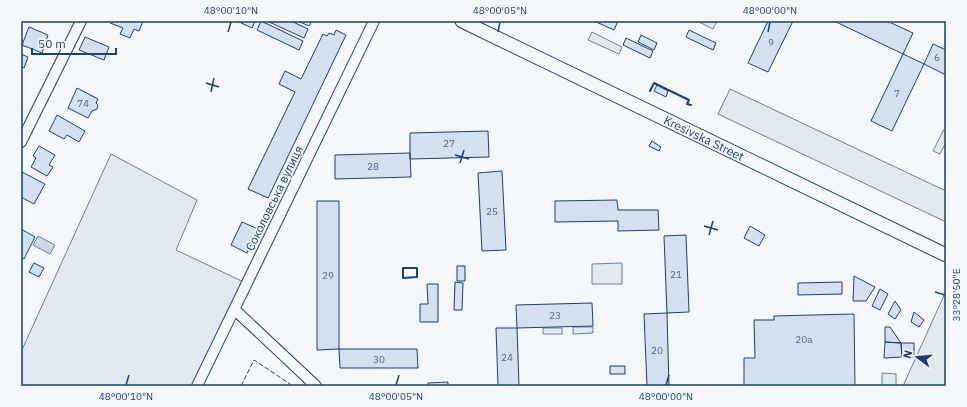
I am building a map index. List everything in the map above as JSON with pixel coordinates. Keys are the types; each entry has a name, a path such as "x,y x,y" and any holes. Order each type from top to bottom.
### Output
{"street":[{"path":"21,142 81,21"},
{"name":"Соколовська вулиця","path":"198,386 374,21"},
{"name":"Kresivska Street","path":"462,21 946,255"},
{"path":"235,310 316,386"}],"shaded area":[{"path":"697,21 717,21 713,29"},
{"path":"592,32 622,47 619,54 588,40"},
{"path":"730,89 946,191 946,222 718,114"},
{"path":"944,129 946,130 946,142 940,154 933,151"},
{"path":"111,154 197,200 176,250 248,284 197,386 21,386 21,352"},
{"path":"38,236 55,245 50,254 33,245"},
{"path":"622,263 622,284 592,284 592,264"},
{"path":"946,291 946,386 903,386"},
{"path":"573,327 593,327 593,333 573,334"},
{"path":"543,328 562,328 562,334 543,334"},
{"path":"882,373 896,374 896,386 882,386"}],"building":[{"path":"111,21 143,21 139,31 134,29 130,38 120,34 123,28 110,23"},
{"path":"237,21 255,21 252,28"},
{"path":"261,21 303,41 299,50 257,30"},
{"path":"267,21 291,21 308,29 304,38"},
{"path":"298,21 312,21 309,26"},
{"path":"594,21 618,21 614,30"},
{"path":"768,21 793,21 768,72 748,63"},
{"path":"834,21 887,21 913,33 903,54"},
{"path":"29,27 48,35 42,53 22,45"},
{"path":"336,30 346,35 268,198 248,189 295,92 279,84 285,71 301,79 323,34 327,36 329,33 334,35"},
{"path":"689,30 716,43 713,50 686,37"},
{"path":"641,35 657,43 654,50 638,42"},
{"path":"85,37 109,47 104,60 79,50"},
{"path":"626,38 653,51 650,58 623,45"},
{"path":"933,44 946,50 946,75 924,64"},
{"path":"21,54 28,57 24,68 21,67"},
{"path":"903,54 924,64 892,131 871,121"},
{"path":"657,85 668,91 666,97 654,91"},
{"path":"77,88 98,99 96,103 98,105 97,109 92,111 88,118 68,108"},
{"path":"57,115 85,131 79,142 67,135 64,139 49,131"},
{"path":"488,131 489,157 410,159 410,133"},
{"path":"652,141 661,147 659,151 649,146"},
{"path":"39,146 55,155 49,165 53,167 47,176 31,167 36,158 33,156"},
{"path":"410,153 411,177 335,179 335,155"},
{"path":"502,171 506,250 482,251 478,173"},
{"path":"22,172 45,184 34,204 21,197"},
{"path":"617,200 618,210 658,210 659,230 618,231 618,221 555,222 555,201"},
{"path":"317,201 339,201 339,349 317,350"},
{"path":"242,222 258,229 247,253 231,245"},
{"path":"750,226 765,235 759,246 744,238"},
{"path":"21,229 35,237 24,259 21,257"},
{"path":"686,235 689,312 667,313 664,236"},
{"path":"34,263 44,268 39,277 29,272"},
{"path":"457,266 465,266 465,281 457,281"},
{"path":"854,276 875,287 866,301 853,301"},
{"path":"455,282 463,283 462,310 454,310"},
{"path":"842,282 842,294 798,295 798,283"},
{"path":"427,284 438,284 438,322 420,322 420,304 428,304"},
{"path":"880,289 888,294 880,310 872,306"},
{"path":"895,301 901,310 895,319 888,314"},
{"path":"592,303 593,326 517,328 516,305"},
{"path":"914,312 924,320 919,327 911,322"},
{"path":"667,313 669,386 647,386 644,314"},
{"path":"854,314 855,386 744,386 744,358 755,358 754,320 774,320 774,316"},
{"path":"885,327 890,327 901,343 885,342"},
{"path":"496,328 517,328 519,386 498,386"},
{"path":"885,342 901,343 902,357 884,358"},
{"path":"901,343 914,343 914,357 902,357"},
{"path":"339,349 417,349 418,368 340,368"},
{"path":"610,366 625,366 625,374 610,374"},
{"path":"448,382 448,386 428,386 428,383"}],"fence":[{"path":"241,386 254,360 293,386"}],"wall":[{"path":"650,91 654,83 689,100 687,104 691,105"},
{"path":"403,268 417,268 417,277 403,278 403,268"}]}
